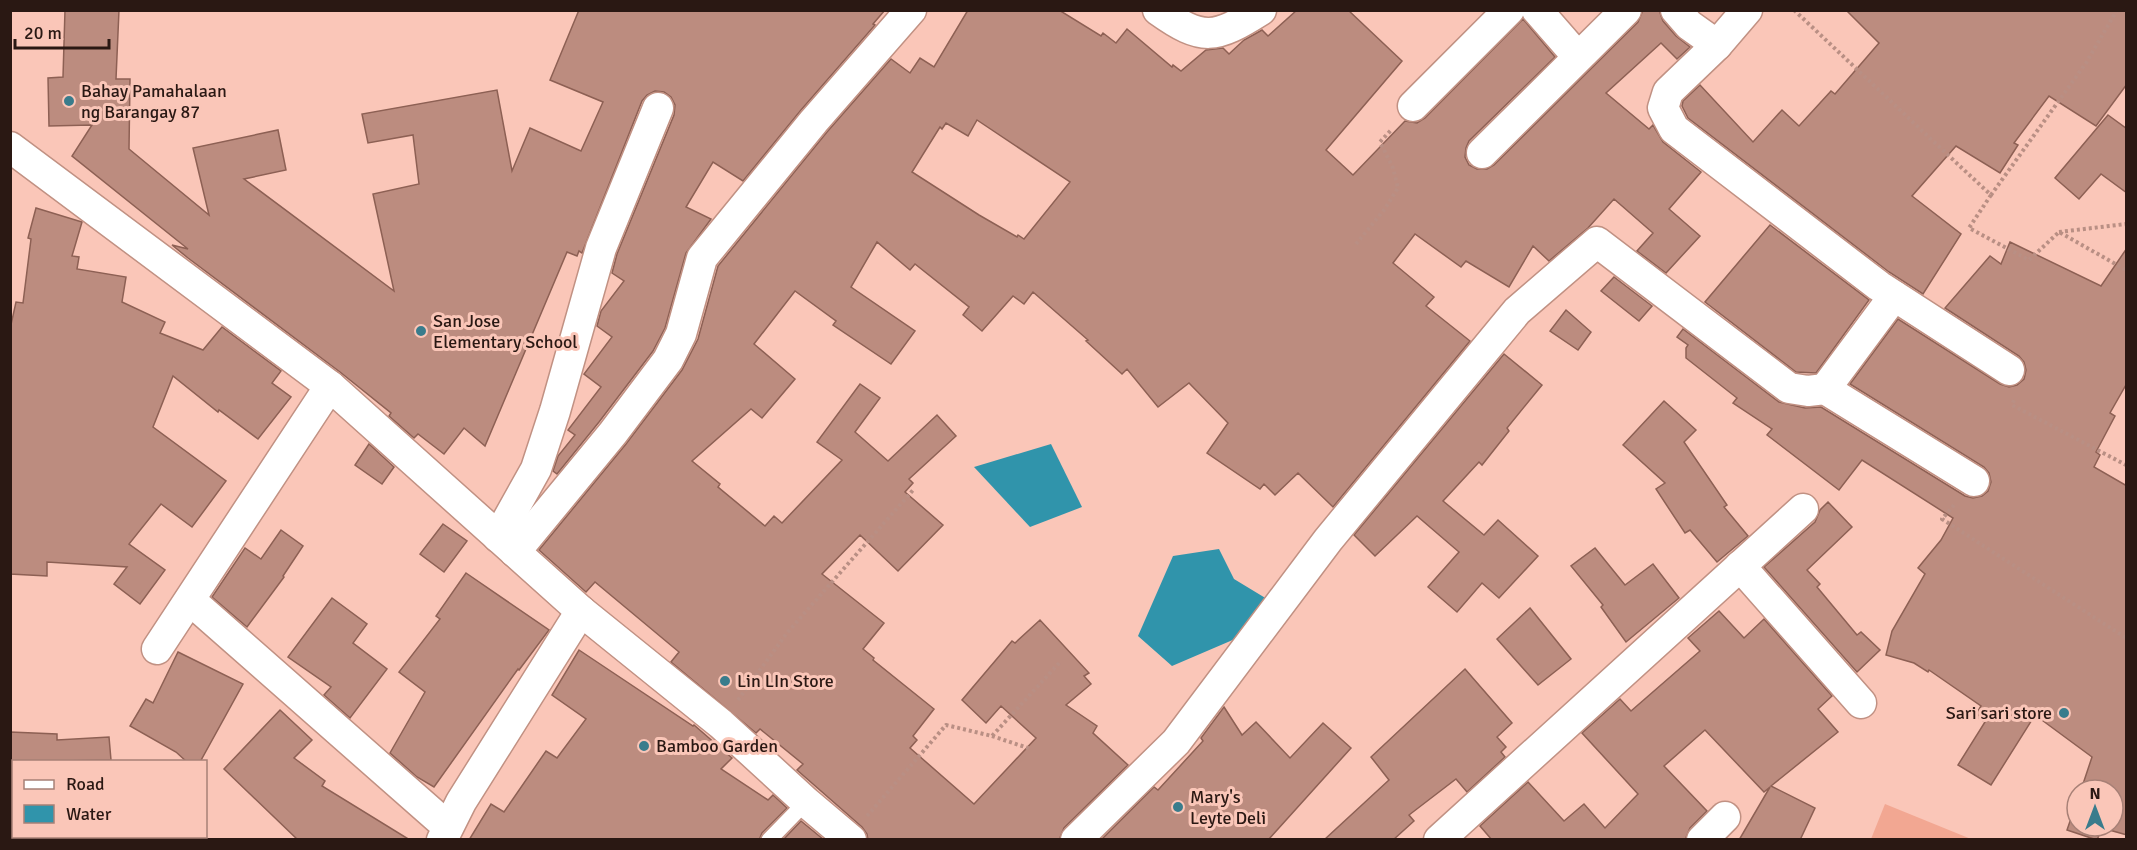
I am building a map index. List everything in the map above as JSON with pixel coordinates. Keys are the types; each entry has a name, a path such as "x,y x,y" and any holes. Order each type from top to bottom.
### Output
{"street":[{"path":"506,544 613,433 668,360 681,334 702,258 814,121 912,10"},
{"path":"1158,10 1177,24 1198,33 1230,29 1261,10"},
{"path":"1413,106 1509,10"},
{"path":"1537,10 1578,57"},
{"path":"1482,153 1626,10"},
{"path":"1676,10 1689,25 1717,45"},
{"path":"1747,10 1717,45 1668,92 1663,108 1674,129 1894,296 2009,369"},
{"path":"506,544 536,469 555,411 601,248 658,108"},
{"path":"10,147 330,386 581,611 721,724 806,802 850,838"},
{"path":"1076,840 1176,742 1328,540 1517,311 1597,242 1789,388 1808,391 1825,389 1974,481"},
{"path":"1825,389 1894,296"},
{"path":"157,649 330,386"},
{"path":"1439,840 1803,509"},
{"path":"1740,566 1861,703"},
{"path":"190,600 445,833 461,802 581,611"},
{"path":"1702,840 1725,817"}],"lane":[{"path":"769,840 806,802"}],"path":[{"path":"1794,10 1879,89 1902,114 1991,195"},
{"path":"2117,10 2086,63 1969,228 2029,260 2060,232 2127,224"},
{"path":"1356,244 1384,210 1398,188 1393,168 1380,142 1413,106"},
{"path":"2060,232 2127,270"},
{"path":"2009,369 2024,379 2012,405 2127,465"},
{"path":"1974,481 1942,519 2127,638"},
{"path":"721,724 787,633 914,489"},
{"path":"992,736 1062,661"},
{"path":"850,838 946,725 992,736 1031,749"}],"shaded area":[{"path":"1885,804 1971,839 1871,839"}],"water":[{"path":"1051,444 1082,507 1030,527 974,467"},
{"path":"1219,549 1234,579 1267,599 1242,636 1172,666 1138,636 1173,556"}],"building":[{"path":"65,10 119,10 116,79 130,79 129,149 209,215 193,148 278,130 286,170 244,179 394,291 373,194 419,184 413,135 368,143 362,114 497,90 512,171 530,128 581,151 603,102 550,80 579,10 885,10 873,24 875,25 743,181 713,162 686,207 711,219 686,253 665,328 653,351 557,474 553,471 558,456 575,435 568,430 601,387 584,374 612,337 597,326 601,311 624,281 612,273 617,254 674,115 675,105 671,97 664,92 655,91 642,101 582,253 579,251 577,256 567,252 485,446 464,428 444,454 418,434 414,438 389,416 391,413 340,372 188,258 172,245 188,249 72,156 92,125 49,126 48,78 63,77"},
{"path":"968,10 1059,10 1101,36 1103,33 1116,43 1127,29 1172,67 1173,65 1181,71 1206,50 1223,48 1229,54 1244,40 1262,30 1268,36 1297,10 1348,10 1402,61 1326,150 1353,175 1405,121 1417,123 1425,118 1523,19 1555,57 1469,141 1465,157 1469,165 1477,169 1487,169 1494,165 1638,22 1643,10 1659,10 1663,21 1690,47 1677,59 1661,43 1606,93 1649,129 1653,125 1663,142 1701,172 1669,209 1700,236 1666,273 1637,251 1653,233 1614,199 1588,228 1549,261 1533,246 1509,287 1466,261 1461,267 1415,234 1393,263 1434,297 1426,306 1470,341 1333,507 1298,473 1275,495 1264,484 1260,489 1207,453 1228,423 1189,383 1158,407 1127,369 1122,374 1086,341 1088,340 1033,292 1024,304 1013,296 982,331 963,315 969,307 915,264 910,270 877,242 851,287 915,331 891,364 833,325 836,321 795,291 754,344 795,379 762,418 751,409 692,461 720,484 718,487 765,526 774,516 782,523 842,460 817,442 860,384 880,398 855,432 888,461 937,415 956,436 909,479 913,483 905,492 943,525 898,571 860,535 822,574 884,623 863,649 874,658 873,660 934,709 913,736 917,740 910,748 974,804 1036,738 1001,706 986,723 962,700 1012,641 1015,643 1040,620 1089,673 1084,676 1091,684 1066,705 1097,726 1093,733 1128,765 1064,828 1059,840 868,840 862,827 797,770 803,764 760,729 756,733 671,662 679,652 595,582 586,592 539,550 626,444 682,370 698,339 718,266 827,132 891,59 910,73 920,58 934,67","holes":["977,120 1070,182 1024,239 979,215 912,172 940,127 942,129 946,123 968,136"]},
{"path":"1846,10 2127,10 2127,84 2096,126 2049,96 2014,143 2018,145 2000,173 1956,146 1912,196 1961,234 1923,294 1889,272 1688,118 1682,106 1683,101 1700,85 1753,142 1782,110 1799,126 1831,91 1835,94 1879,43"},
{"path":"2108,115 2127,129 2127,193 2101,174 2079,199 2055,178"},
{"path":"36,208 82,222 72,256 79,257 77,269 126,277 122,302 165,322 160,333 203,350 222,327 281,371 272,383 291,397 258,439 219,410 218,412 173,376 153,427 226,481 192,527 161,504 129,544 165,570 140,604 114,584 127,567 47,562 47,576 10,574 10,329 16,302 23,303 31,239 28,238"},
{"path":"1770,225 1869,300 1816,373 1796,372 1705,302"},
{"path":"2010,242 2101,286 2127,248 2127,383 2110,413 2115,416 2096,452 2100,455 2094,467 2127,486 2127,835 2125,834 2125,778 2085,778 2092,757 2035,715 1991,785 1958,765 1985,722 1975,716 1981,706 1929,670 1928,672 1914,663 1886,655 1892,631 1925,574 1918,568 1941,540 1953,518 1862,460 1839,490 1767,435 1772,429 1733,403 1737,398 1686,358 1688,345 1677,337 1683,329 1779,402 1805,408 1821,407 1965,496 1973,498 1982,496 1988,491 1991,482 1989,473 1984,467 1850,384 1898,319 2000,384 2009,387 2017,385 2024,379 2026,370 2019,356 1945,308 1990,256 2001,264"},
{"path":"1614,277 1652,306 1639,321 1601,291"},
{"path":"1566,310 1591,332 1578,350 1550,331"},
{"path":"1504,354 1542,385 1507,428 1509,431 1482,465 1479,462 1443,501 1484,535 1498,520 1538,556 1499,598 1482,583 1457,612 1428,587 1459,552 1417,516 1375,556 1354,535"},
{"path":"1664,401 1696,430 1684,442 1727,505 1724,507 1748,536 1717,562 1690,530 1685,533 1656,489 1665,483 1623,445"},
{"path":"369,444 394,467 382,484 355,465"},
{"path":"1828,502 1852,527 1807,570 1820,584 1817,587 1857,635 1861,632 1880,650 1857,672 1764,567 1815,522 1820,510"},
{"path":"443,524 467,541 444,572 420,554"},
{"path":"281,530 303,546 284,577 247,627 212,597 245,548 261,559"},
{"path":"1595,548 1625,585 1653,564 1679,598 1626,642 1601,607 1603,605 1571,566"},
{"path":"466,573 549,630 518,669 434,787 417,777 390,753 425,692 399,672 440,619 436,616"},
{"path":"332,598 367,624 353,643 387,669 350,718 324,695 331,687 288,657"},
{"path":"1530,608 1571,659 1538,685 1497,639"},
{"path":"1719,611 1744,638 1764,619 1832,696 1818,709 1838,732 1771,786 1815,808 1800,840 1739,840 1770,787 1764,792 1705,730 1664,766 1707,811 1690,828 1685,840 1492,840 1480,826 1528,782 1564,821 1584,804 1605,828 1638,794 1582,733 1620,699 1631,711 1700,651 1688,638"},
{"path":"579,650 694,725 732,758 721,769 768,800 773,795 787,808 762,833 759,840 469,840 491,804 504,812 546,751 557,758 586,719 552,695"},
{"path":"178,652 243,684 201,760 185,760 176,752 130,726 146,699 153,703"},
{"path":"1465,669 1512,723 1497,737 1506,747 1501,752 1505,757 1467,792 1456,779 1409,815 1414,821 1393,840 1324,840 1389,780 1371,757"},
{"path":"1224,707 1242,735 1256,722 1290,758 1323,723 1351,748 1268,840 1101,840 1154,787 1158,790 1203,741 1201,738"},
{"path":"280,710 312,740 294,758 325,781 322,786 410,840 298,840 224,769"},
{"path":"10,732 57,734 57,740 109,737 111,760 12,760 10,762"},
{"path":"801,821 824,840 783,840"}],"place":[{"name":"Bahay Pamahalaan ng Barangay 87","path":"69,101"},
{"name":"San Jose Elementary School","path":"421,331"},
{"name":"Lin LIn Store","path":"725,681"},
{"name":"Sari sari store","path":"2064,713"},
{"name":"Bamboo Garden","path":"644,746"},
{"name":"Mary's Leyte Deli","path":"1178,807"}]}
